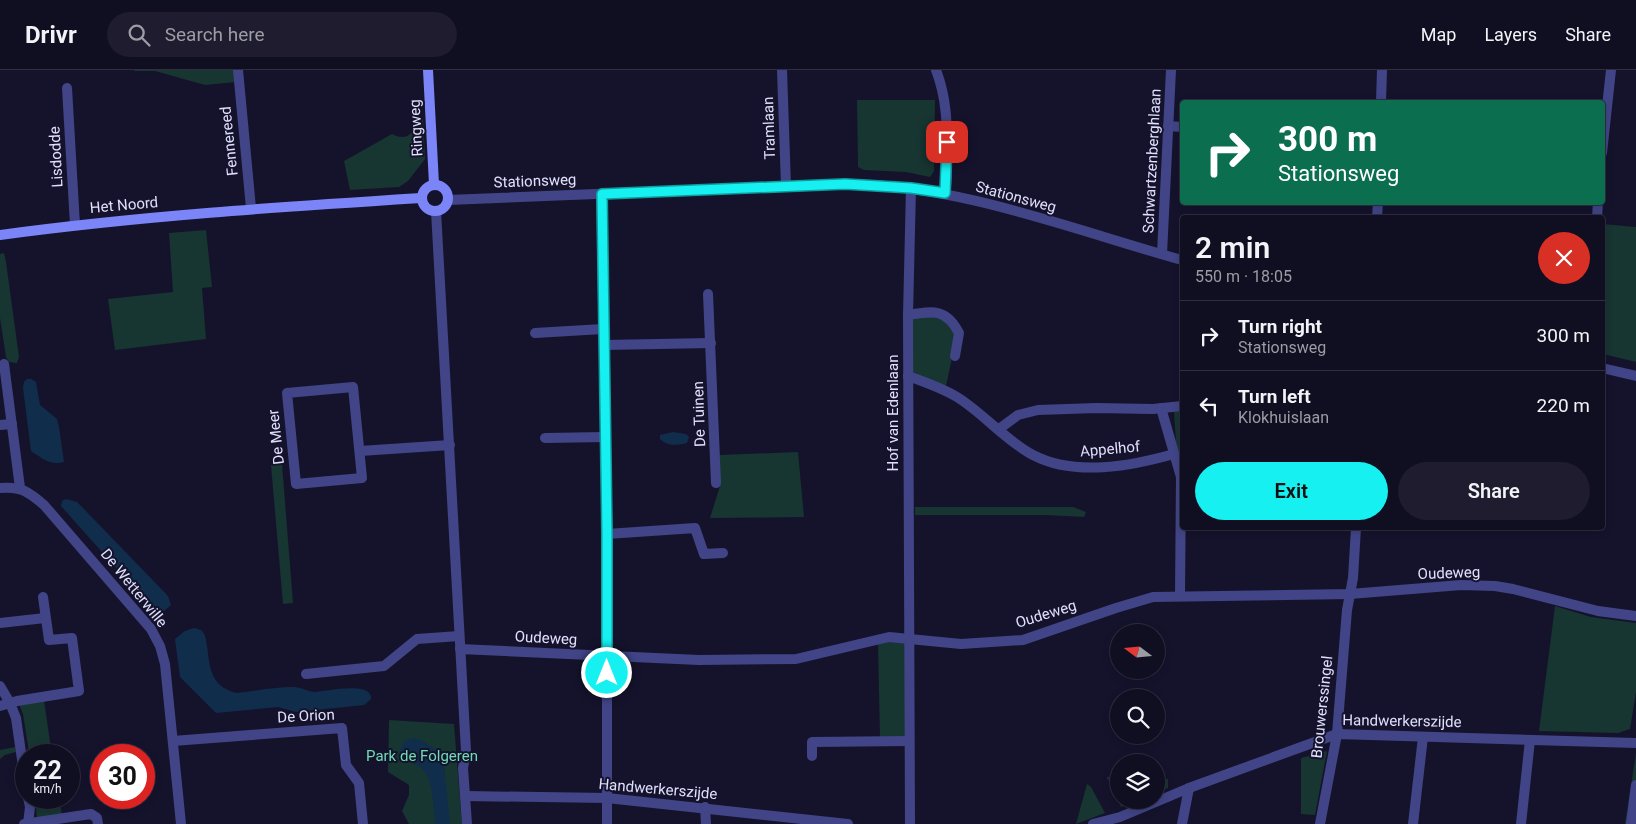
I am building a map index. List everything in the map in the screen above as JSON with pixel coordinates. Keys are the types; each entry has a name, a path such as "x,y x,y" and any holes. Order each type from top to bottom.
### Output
{"main road":[{"name":"Ringweg","path":"428,70 434,184"},
{"path":"434,184 440,185 445,189 448,200 444,208 436,211 429,210 423,205 421,198 427,186 434,184"},
{"path":"251,208 421,198"},
{"name":"Het Noord","path":"0,235 75,225 251,208"}],"street":[{"name":"Fennereed","path":"238,70 251,208"},
{"name":"Tramlaan","path":"782,70 786,186"},
{"path":"936,70 944,93 947,111 947,180 945,193"},
{"name":"Schwartzenberghlaan","path":"1162,254 1171,70"},
{"path":"1381,100 1382,70"},
{"path":"1605,125 1611,70"},
{"name":"Lisdodde","path":"68,88 75,225"},
{"path":"1168,126 1180,127"},
{"name":"Stationsweg","path":"448,200 855,184 911,188 945,193 1180,259"},
{"name":"Hof van Edenlaan","path":"910,824 908,315 911,188"},
{"path":"602,194 607,534 607,824"},
{"path":"436,211 466,751 464,768 467,824"},
{"name":"De Tuinen","path":"708,294 716,483"},
{"path":"908,315 938,312 950,318 959,333 955,356"},
{"path":"535,333 603,329"},
{"path":"604,345 711,343"},
{"path":"0,488 20,488 4,364"},
{"path":"1605,369 1636,376"},
{"name":"Appelhof","path":"908,376 958,397 1032,454 1050,462 1069,467 1103,467 1147,461 1174,454"},
{"name":"De Meer","path":"353,387 360,451 362,478 296,484 287,393 353,387"},
{"path":"998,429 1018,415 1038,410 1152,409 1180,406"},
{"path":"1160,408 1180,471"},
{"path":"0,426 12,424"},
{"path":"545,438 605,437"},
{"path":"360,451 450,445"},
{"name":"De Wetterwille","path":"20,488 31,493 44,505 151,629 160,646 164,664 181,824"},
{"path":"607,534 695,528 704,554 724,553"},
{"path":"1180,596 1181,530"},
{"name":"Brouwerssingel","path":"1320,824 1338,734 1347,610 1353,578 1356,530"},
{"name":"Oudeweg","path":"460,649 699,660 796,659 889,637 961,644 1023,640 1153,597 1350,594 1461,585 1495,586 1513,589 1598,611 1636,616"},
{"path":"5,704 79,691 72,638 49,640 43,597"},
{"path":"0,624 45,618"},
{"path":"306,674 384,666 418,639 459,636"},
{"path":"0,686 5,704 16,718 20,744"},
{"name":"De Orion","path":"173,741 342,728 346,765 359,782 363,824"},
{"name":"Handwerkerszijde","path":"1093,824 1120,817 1189,788 1338,734 1636,743"},
{"path":"1413,824 1423,736"},
{"path":"1521,824 1530,740"},
{"path":"812,756 812,742 909,741"},
{"path":"1631,824 1636,785"},
{"path":"1182,824 1189,788"},
{"name":"Handwerkerszijde","path":"465,796 607,798 705,807 811,822 848,824"},
{"path":"705,807 706,824"},
{"path":"30,809 27,824 91,814 97,818 98,824"}],"green space":[{"path":"134,70 234,70 236,82 205,85 155,71"},
{"path":"857,100 935,100 934,171 930,177 906,172 864,170 858,167"},
{"path":"416,119 423,119 425,159 408,181 399,187 350,190 344,161 392,134 402,137 409,135 416,124"},
{"path":"1605,224 1636,227 1636,362 1605,354"},
{"path":"206,230 212,287 202,288 206,339 115,350 108,299 173,292 169,233"},
{"path":"4,253 19,357 17,363 9,362 6,357 0,318 0,254"},
{"path":"929,316 947,321 956,339 946,386 912,375 911,317"},
{"path":"1180,410 1180,472 1178,472 1174,411"},
{"path":"798,452 804,517 710,518 720,486 720,455"},
{"path":"282,464 293,603 283,604 271,465"},
{"path":"915,507 1073,507 1086,512 1084,517 1047,515 915,515"},
{"path":"1555,606 1591,617 1636,623 1636,692 1630,729 1618,733 1539,731"},
{"path":"890,641 905,642 905,738 880,738 878,643"},
{"path":"44,700 50,744 28,744 23,714 19,704"},
{"name":"Park de Folgeren","path":"389,720 454,724 462,824 409,824 402,811 409,795 409,785 388,772"},
{"path":"15,747 15,752 5,755 0,759 0,750"},
{"path":"1327,751 1315,815 1301,814 1301,758"},
{"path":"1636,753 1636,824 1625,824"},
{"path":"1165,779 1168,779 1168,788 1165,789"},
{"path":"1087,784 1091,787 1105,813 1076,824"},
{"path":"36,809 61,809 62,815 37,819"}],"water":[{"path":"27,379 36,382 40,405 57,419 64,462 50,462 31,451 23,388 24,382"},
{"path":"673,432 686,434 689,437 687,443 669,444 660,439 660,435"},
{"path":"66,499 77,502 81,506 168,596 171,605 164,611 153,609 61,506 62,501"},
{"path":"194,628 201,630 204,634 213,675 216,681 227,690 236,693 296,687 316,692 348,688 365,690 370,693 371,699 364,705 296,712 278,707 216,713 180,677 175,639 185,631"},
{"path":"413,738 421,740 443,755 450,824 435,824 431,786 428,779 421,768 407,760 400,752 404,741"}],"route":[{"path":"607,673 602,194 845,184 911,188 945,193 947,142"}]}
